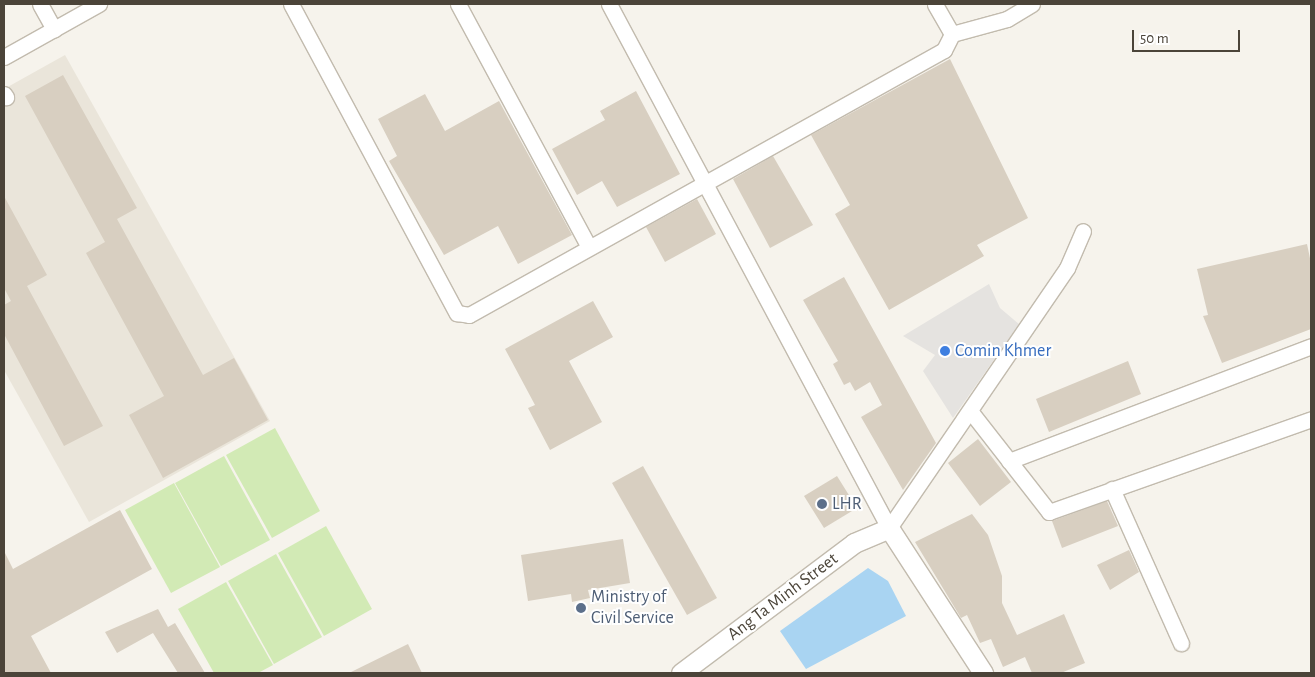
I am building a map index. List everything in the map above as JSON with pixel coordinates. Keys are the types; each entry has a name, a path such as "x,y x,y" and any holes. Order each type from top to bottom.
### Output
{"street":[{"path":"40,4 54,29"},
{"path":"4,57 99,4"},
{"path":"291,4 457,313 469,314 588,245 944,50 952,34 1007,19 1032,4"},
{"path":"458,4 588,245"},
{"path":"609,4 889,528 982,673"},
{"path":"935,4 952,34"},
{"path":"889,528 1067,268 1084,231"},
{"path":"1009,461 1311,346"},
{"path":"970,412 1049,512 1311,419"},
{"path":"1112,489 1181,643"},
{"name":"Ang Ta Minh Street","path":"681,673 854,543 889,528"}],"shaded area":[{"path":"65,55 270,421 89,522 4,370 4,89"},
{"path":"989,284 1000,308 1019,324 953,418 923,371 935,355 903,336"}],"green space":[{"path":"275,428 320,511 272,538 226,455"},
{"path":"224,456 270,540 221,566 175,483"},
{"path":"174,483 220,567 171,593 125,510"},
{"path":"326,526 372,609 324,636 278,553"},
{"path":"276,554 322,637 274,664 228,581"},
{"path":"226,582 273,665 258,673 214,673 178,609"}],"water":[{"path":"868,568 888,581 906,616 806,669 780,631"}],"building":[{"path":"950,59 1028,218 977,245 984,256 889,310 835,214 850,205 811,135"},
{"path":"63,75 137,208 117,219 203,375 234,358 268,420 163,478 129,415 164,396 86,253 105,242 25,96"},
{"path":"636,91 680,174 617,207 602,181 577,195 552,149 605,120 600,111"},
{"path":"425,94 445,131 499,101 572,235 518,264 498,226 444,255 389,161 397,156 378,119"},
{"path":"773,156 813,225 770,248 733,179"},
{"path":"4,196 47,275 27,286 103,426 64,446 4,334 4,305 11,301 4,288"},
{"path":"697,199 716,234 665,262 646,227"},
{"path":"1307,244 1311,263 1311,329 1222,363 1203,316 1208,315 1197,269"},
{"path":"844,277 936,443 903,490 861,417 882,405 870,382 855,391 850,382 844,385 833,364 838,361 803,300"},
{"path":"593,301 613,337 569,361 602,422 550,450 528,408 535,405 505,349"},
{"path":"1128,361 1141,394 1049,432 1036,399"},
{"path":"978,439 1011,482 980,506 948,463"},
{"path":"643,466 717,598 687,615 612,483"},
{"path":"837,476 857,508 824,528 804,496"},
{"path":"1107,501 1118,526 1062,548 1052,521"},
{"path":"120,510 152,569 31,636 51,673 4,673 4,551 13,569"},
{"path":"972,514 988,535 1002,576 1002,603 1017,635 1064,614 1085,663 1061,673 1032,673 1025,657 1003,667 991,639 980,643 967,615 961,618 915,542"},
{"name":"Ministry of Civil Service","path":"623,539 630,583 588,590 590,598 572,602 571,594 528,601 521,555"},
{"path":"1129,550 1139,572 1110,590 1097,565"},
{"path":"158,609 168,627 175,623 205,673 178,673 153,633 117,653 105,632"},
{"path":"408,644 422,673 349,673"}],"place":[{"name":"Comin Khmer","path":"945,351"},
{"name":"LHR","path":"822,504"},
{"name":"Ministry of Civil Service","path":"581,608"}]}
